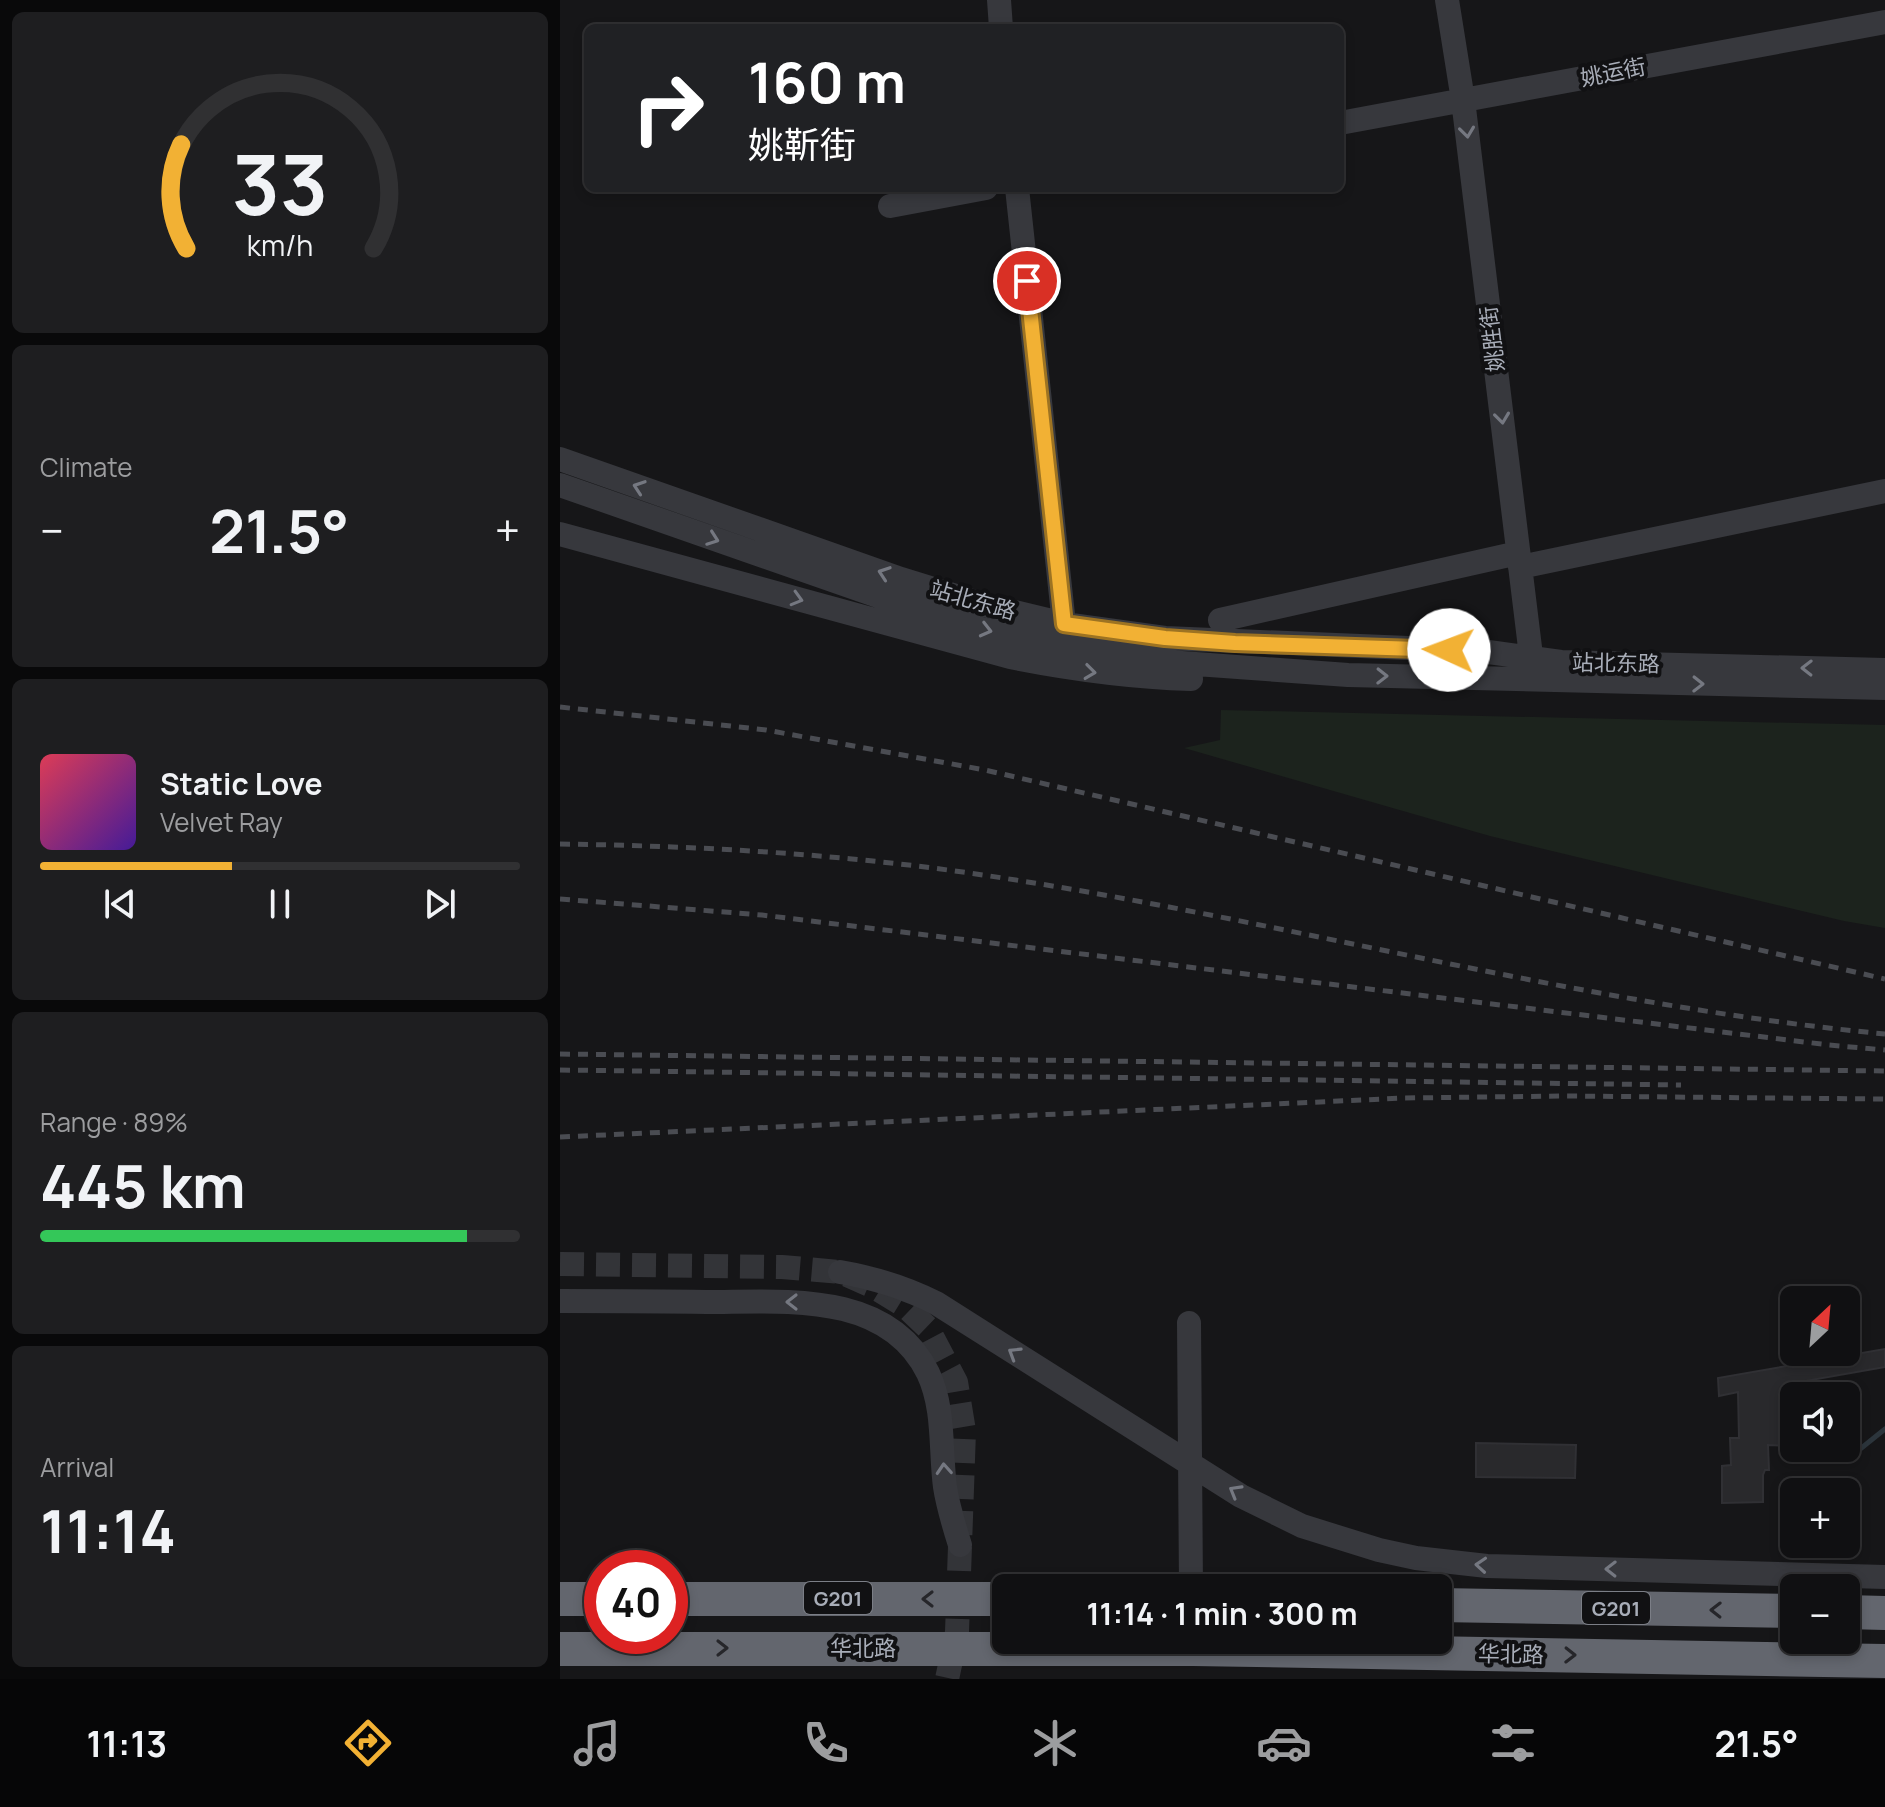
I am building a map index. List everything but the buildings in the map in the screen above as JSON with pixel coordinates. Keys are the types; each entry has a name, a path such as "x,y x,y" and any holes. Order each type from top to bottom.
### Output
{"highway":[{"path":"560,1599 584,1599"},
{"name":"G201","path":"688,1599 992,1599"},
{"name":"G201","path":"1452,1605 1780,1611"},
{"path":"1860,1612 1885,1613"},
{"name":"华北路","path":"560,1649 1193,1649 1885,1661"}],"street":[{"path":"999,0 1001,24"},
{"name":"姚胜街","path":"1447,0 1463,100 1533,669"},
{"name":"姚运街","path":"1344,122 1885,22"},
{"path":"890,206 965,192"},
{"path":"1017,192 1064,624"},
{"name":"站北东路","path":"560,459 901,579 985,605 1064,624 1165,638 1481,651 1533,669 1561,662 1885,670"},
{"name":"站北东路","path":"560,485 827,579 981,629 1066,648 1168,662 1348,675 1533,669 1885,688"},
{"path":"1220,620 1885,491"},
{"path":"560,534 629,550 932,637 1061,667 1140,677 1270,682 1348,675"},
{"path":"840,1272 874,1278 936,1303 1213,1479 1302,1526 1416,1558 1487,1566 1885,1577"},
{"path":"560,1301 813,1302 880,1322 902,1338 929,1375 942,1430 945,1487 960,1545"},
{"path":"1189,1323 1191,1574"}],"shaded area":[{"path":"1221,710 1885,725 1885,928 1844,921 1490,836 1184,748 1220,740"}],"waterway":[{"path":"1860,1449 1885,1429"}],"tunnel":[{"path":"560,1264 782,1267 840,1272 874,1287 905,1306 927,1327 956,1382 964,1431 957,1632 947,1679"}],"railway":[{"path":"560,707 766,730 985,770 1885,979"},
{"path":"560,844 772,852 983,875 1209,915 1658,1003 1771,1021 1885,1034"},
{"path":"560,899 762,915 1885,1050"},
{"path":"560,1054 1885,1071"},
{"path":"560,1070 1681,1085"},
{"path":"560,1137 1405,1098 1885,1099"}],"route":[{"path":"1027,281 1064,624 1165,638 1235,643 1449,650"}]}
